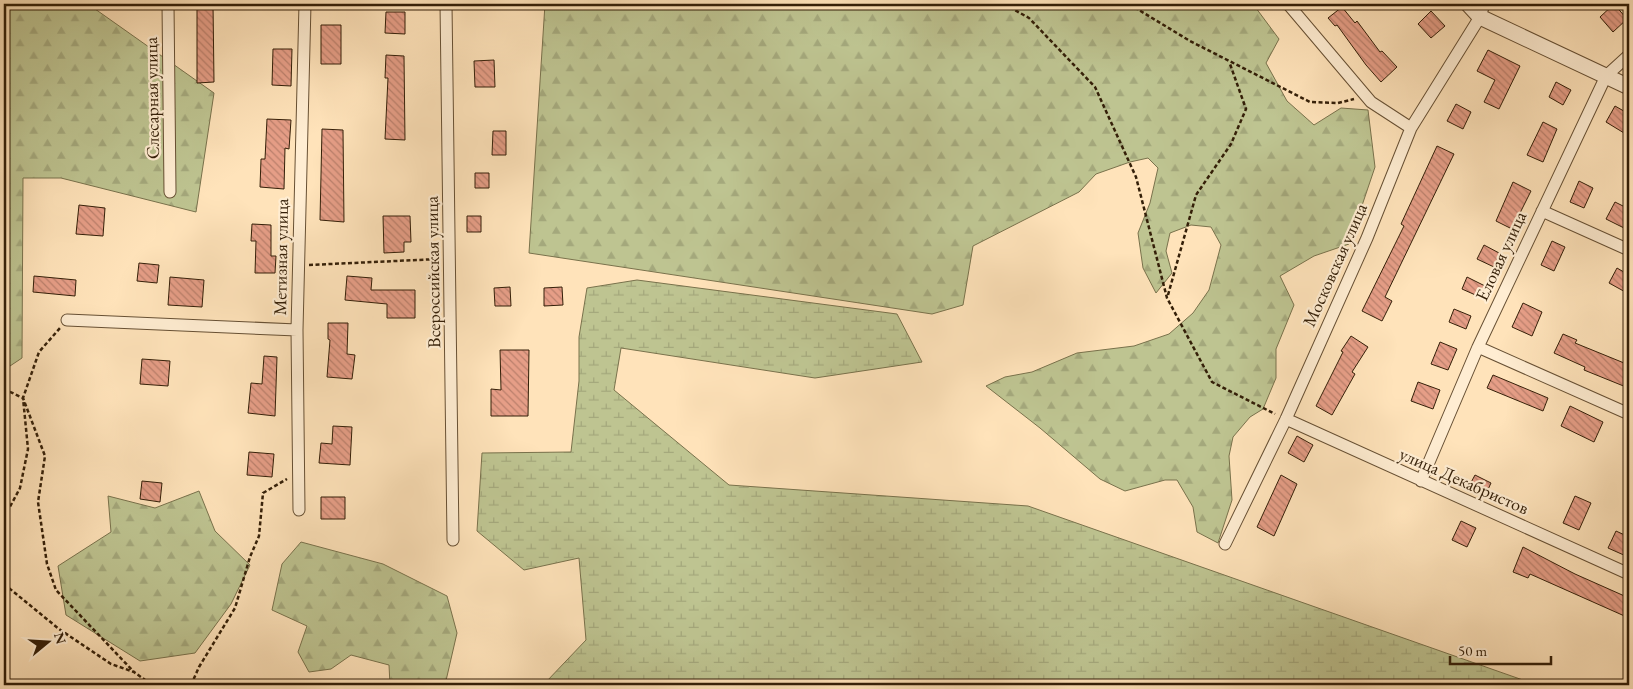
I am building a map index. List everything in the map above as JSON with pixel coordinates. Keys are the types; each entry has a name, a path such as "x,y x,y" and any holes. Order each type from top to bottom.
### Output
{"street":[{"name":"Слесарная улица","path":"168,4 170,192"},
{"name":"Метизная улица","path":"299,510 297,330 305,4"},
{"name":"Всероссийская улица","path":"446,4 454,540"},
{"path":"1288,4 1366,96 1411,128"},
{"path":"1468,4 1629,87"},
{"name":"Московская улица","path":"1225,544 1286,419 1366,238 1411,128 1482,10"},
{"name":"Еловая улица","path":"1421,481 1478,347 1606,76 1629,55"},
{"path":"1542,211 1629,250"},
{"path":"67,320 297,330"},
{"path":"1478,347 1629,414"},
{"name":"улица Декабристов","path":"1286,419 1629,574"}],"path":[{"path":"1004,4 1029,18 1095,87 1136,177 1167,298 1212,382 1286,419"},
{"path":"1129,4 1230,62 1310,102 1338,103 1366,96"},
{"path":"1167,298 1196,195 1231,144 1246,109 1230,62"},
{"path":"299,265 450,259"},
{"path":"4,518 20,488 28,449 24,398 39,352 67,320"},
{"path":"4,389 24,398 45,456 38,502 47,564 56,590 134,672 152,685"},
{"path":"191,685 199,667 235,608 250,557 259,536 263,494 285,479 300,478"},
{"path":"4,584 59,629 104,659 134,672"}],"green space":[{"path":"4,4 88,4 214,93 196,212 61,178 23,178 22,358 4,370"},
{"path":"545,4 1253,4 1279,39 1266,63 1287,101 1314,125 1341,108 1368,110 1375,167 1349,244 1314,256 1280,276 1294,305 1276,349 1276,378 1263,409 1250,417 1233,437 1229,456 1232,500 1218,543 1197,532 1193,507 1177,480 1165,480 1125,491 1100,479 1040,428 986,386 1005,377 1032,372 1077,353 1134,346 1169,334 1193,313 1209,290 1221,245 1211,227 1191,225 1170,233 1166,251 1172,273 1156,293 1143,268 1138,233 1150,203 1158,168 1148,158 1096,174 1079,192 973,246 963,305 932,314 529,253"},
{"path":"637,280 897,314 922,362 815,378 621,348 614,390 729,485 1028,506 1537,685 522,685 546,682 586,640 579,558 524,570 477,531 482,453 571,452 579,381 579,337 587,288"},
{"path":"199,491 215,531 250,565 231,604 195,653 140,661 66,615 58,566 111,532 108,496 155,508"},
{"path":"301,542 383,564 447,596 457,633 445,685 390,685 389,665 351,655 331,669 309,672 298,652 307,626 272,610 282,564"}],"building":[{"path":"197,4 213,4 214,82 197,83"},
{"path":"1614,4 1627,19 1613,32 1600,17"},
{"path":"1342,7 1355,23 1357,21 1380,52 1382,51 1397,67 1381,82 1337,25 1335,26 1328,18"},
{"path":"1431,11 1445,26 1431,38 1418,24"},
{"path":"386,12 405,12 405,34 385,33"},
{"path":"321,25 341,25 341,64 321,64"},
{"path":"273,49 292,49 291,86 272,85"},
{"path":"1488,50 1520,66 1499,109 1484,102 1495,80 1477,71"},
{"path":"386,55 404,56 405,140 385,139 388,78 385,78"},
{"path":"494,60 495,87 475,87 474,61"},
{"path":"1556,82 1571,90 1563,105 1549,97"},
{"path":"1456,104 1471,112 1463,129 1447,121"},
{"path":"1615,106 1629,114 1629,136 1606,122"},
{"path":"267,119 291,120 289,149 285,148 284,189 260,187 261,159 265,159"},
{"path":"1543,122 1557,129 1543,162 1527,155"},
{"path":"322,129 343,130 344,222 320,220"},
{"path":"493,131 506,131 506,155 492,155"},
{"path":"1437,146 1454,154 1385,297 1392,301 1382,321 1362,311 1404,226 1401,224"},
{"path":"475,173 489,173 489,188 475,188"},
{"path":"1579,181 1593,188 1584,208 1570,202"},
{"path":"1513,182 1531,191 1512,229 1496,221"},
{"path":"1615,202 1629,209 1629,222 1626,229 1606,219"},
{"path":"79,205 105,208 103,236 76,234"},
{"path":"383,216 410,216 411,242 404,242 404,252 384,253"},
{"path":"467,216 481,216 481,232 467,232"},
{"path":"252,224 271,225 271,256 276,256 275,273 255,273 256,241 251,241"},
{"path":"1552,241 1565,247 1554,271 1541,265"},
{"path":"1484,245 1501,254 1494,267 1477,259"},
{"path":"139,263 159,265 157,283 137,281"},
{"path":"1617,268 1629,275 1629,294 1609,283"},
{"path":"34,276 76,280 75,296 33,292"},
{"path":"347,276 372,278 371,290 415,290 415,318 387,318 387,304 345,300"},
{"path":"170,277 204,280 202,307 168,305"},
{"path":"1467,277 1485,286 1480,297 1462,289"},
{"path":"510,287 511,306 495,306 494,288"},
{"path":"562,287 563,305 544,306 544,288"},
{"path":"1523,303 1542,312 1532,336 1512,327"},
{"path":"1454,309 1471,316 1466,329 1449,322"},
{"path":"328,323 348,323 347,354 355,355 352,379 327,377 330,340 328,339"},
{"path":"1563,334 1577,340 1575,343 1629,365 1629,379 1626,387 1584,370 1585,367 1554,353"},
{"path":"1351,336 1368,347 1352,372 1355,374 1332,415 1316,406 1343,352 1341,351"},
{"path":"1440,342 1457,349 1448,370 1431,364"},
{"path":"500,350 529,350 528,416 491,416 491,389 501,390"},
{"path":"264,356 277,357 275,416 248,413 251,383 262,384"},
{"path":"142,359 170,361 168,386 140,384"},
{"path":"1493,375 1548,398 1543,411 1487,388"},
{"path":"1418,382 1440,390 1433,409 1411,401"},
{"path":"1570,406 1603,422 1594,442 1561,426"},
{"path":"333,426 352,427 350,465 319,463 321,443 332,444"},
{"path":"1297,436 1313,445 1304,462 1288,453"},
{"path":"249,452 274,454 272,477 247,475"},
{"path":"1281,475 1297,484 1274,536 1257,527"},
{"path":"1475,475 1491,483 1485,496 1468,488"},
{"path":"142,481 162,483 160,502 140,499"},
{"path":"1575,496 1591,503 1579,530 1563,523"},
{"path":"321,497 345,497 345,519 321,519"},
{"path":"1461,521 1476,528 1467,547 1452,540"},
{"path":"1616,531 1629,537 1629,549 1626,556 1608,548"},
{"path":"1523,547 1575,574 1629,598 1629,618 1530,574 1528,578 1513,572"}]}
